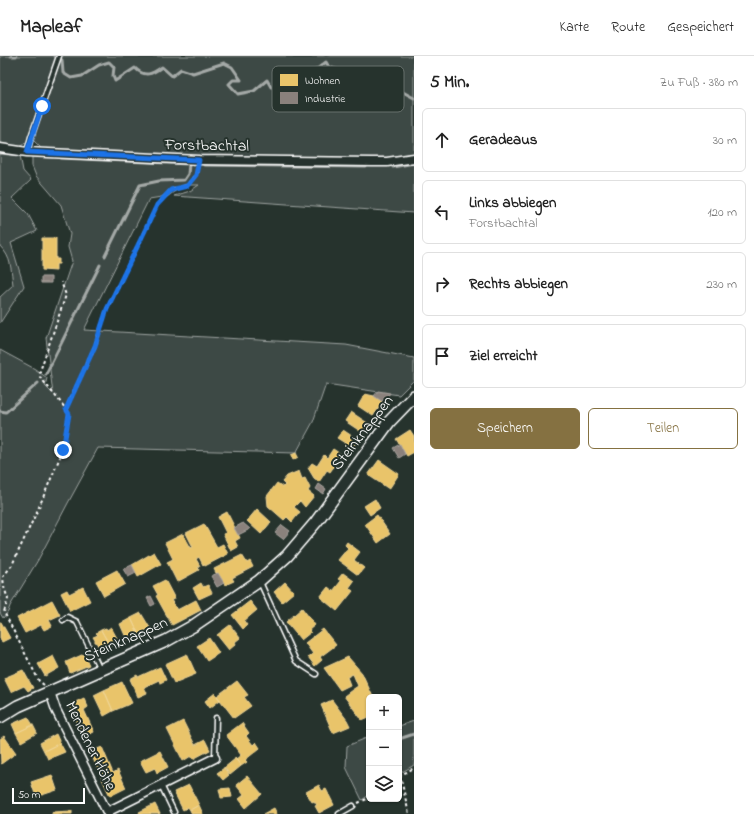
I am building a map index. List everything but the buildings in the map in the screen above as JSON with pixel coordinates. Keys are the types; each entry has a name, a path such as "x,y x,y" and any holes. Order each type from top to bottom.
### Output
{"street":[{"name":"Forstbachtal","path":"0,148 27,152 199,160 387,162 414,158"},
{"name":"Steinknappen","path":"0,717 18,706 150,648 193,626 259,581 287,556 316,522 389,422 414,396"},
{"name":"Mendener Höhe","path":"50,692 56,710 107,813 215,758"}],"lane":[{"path":"27,152 59,56"},
{"path":"259,581 296,661 316,674"},
{"path":"63,620 68,617 77,622 100,669"},
{"path":"215,758 216,718"},
{"path":"161,785 174,812"},
{"path":"339,814 353,806"}],"path":[{"path":"66,409 95,346 107,309 157,205 171,190 187,186 196,175 199,160"},
{"path":"50,692 39,681 4,612 8,599 4,587 3,577 12,565 63,450 69,414 40,377 40,371 66,294 61,282"},
{"path":"402,775 414,768"},
{"path":"402,784 409,814"},
{"path":"353,806 366,800"}],"shaded area":[{"path":"0,56 414,56 414,213 174,196 190,191 199,185 184,185 168,196 149,199 84,330 346,345 414,358 414,380 399,395 326,384 313,422 296,453 98,448 38,560 3,618 0,613 0,350 35,369 47,378 45,386 53,394 46,338 72,261 68,247 70,234 61,205 36,176 32,166 32,157 41,148 31,138 20,147 0,144"},
{"path":"0,153 20,155 23,171 31,180 12,198 28,214 37,231 11,243 24,286 0,323 0,297 13,285 9,260 0,246"},
{"path":"414,721 414,765 402,772 402,730 402,725"},
{"path":"366,738 366,797 362,800 346,767 347,746"}],"waterway":[{"path":"11,56 16,56"},
{"path":"55,56 62,60 63,73 71,78 82,76 99,65 109,62 114,67 113,76 115,81 135,68 142,73 148,74 155,72 162,67 172,76 181,69 193,73 224,63 232,67 241,80 233,80 229,84 238,94 254,91 267,80 272,87"},
{"path":"321,66 326,62 328,66"},
{"path":"404,93 414,98"},
{"path":"0,153 21,155"},
{"path":"61,158 189,164"},
{"path":"393,167 414,163"},
{"path":"105,256 140,185 159,181 184,180 188,174 189,164 191,164"},
{"path":"204,165 366,167"},
{"path":"46,374 100,265"},
{"path":"0,411 6,412 38,383"},
{"path":"402,738 414,734"}],"route":[{"path":"42,106 27,152 199,160 196,175 187,186 171,190 157,205 107,309 95,346 66,409 69,414 63,450"}]}
